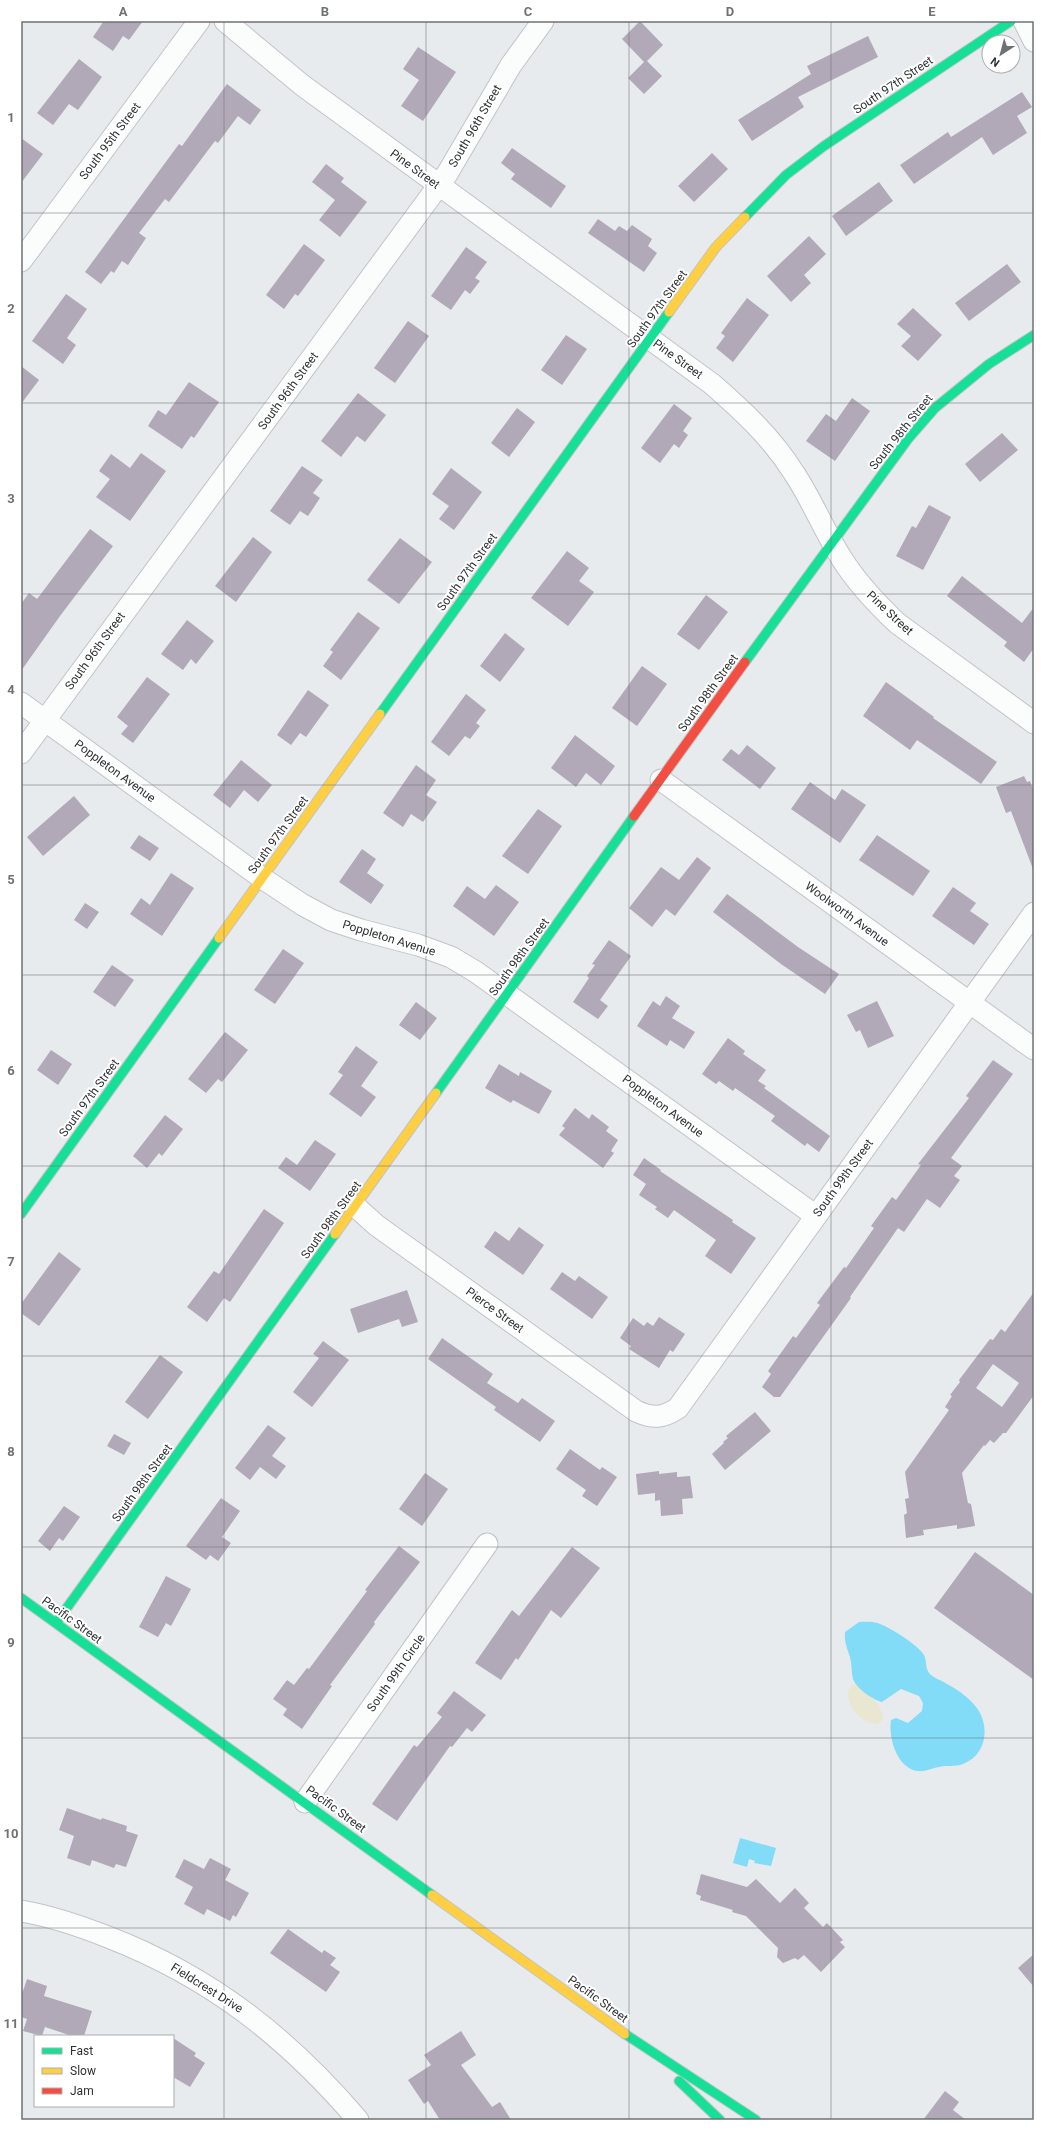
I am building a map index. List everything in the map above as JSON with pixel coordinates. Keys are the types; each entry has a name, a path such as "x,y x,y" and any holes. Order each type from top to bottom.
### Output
{"street":[{"name":"South 95th Street","path":"21,261 199,21"},
{"name":"Pine Street","path":"226,21 302,85 438,186 712,384 762,430 795,474 842,559 865,590 898,623 1034,723"},
{"name":"South 96th Street","path":"21,753 438,186 459,155 511,65 543,21"},
{"name":"South 97th Street","path":"21,1214 716,247 786,175 824,146 1011,21"},
{"path":"1024,21 1034,41"},
{"name":"South 98th Street","path":"56,1623 832,541 908,439 935,408 989,364 1034,335"},
{"name":"Poppleton Avenue","path":"21,703 262,878 303,905 331,920 418,945 451,957 476,972 816,1216"},
{"name":"Woolworth Avenue","path":"661,780 1034,1049"},
{"name":"South 99th Street","path":"636,1411 656,1418 668,1414 678,1408 1034,913"},
{"name":"Pierce Street","path":"355,1206 376,1225 636,1411"},
{"name":"South 99th Circle","path":"305,1802 487,1544"},
{"name":"Pacific Street","path":"21,1598 635,2041 756,2120"},
{"name":"Fieldcrest Drive","path":"21,1912 83,1927 133,1946 178,1968 220,1994 268,2029 332,2090 358,2120"},
{"name":"Pacific Street","path":"635,2041 720,2120"}],"sand":[{"path":"856,1684 874,1699 880,1708 883,1719 878,1724 865,1720 851,1705 848,1693 850,1686"}],"water":[{"path":"859,1622 872,1622 880,1624 910,1642 924,1655 927,1668 931,1675 952,1686 969,1699 979,1711 985,1734 981,1749 976,1755 960,1765 942,1766 921,1771 911,1769 904,1765 899,1758 893,1743 890,1727 891,1720 896,1718 908,1723 922,1711 923,1703 919,1696 901,1689 882,1702 861,1690 853,1679 851,1660 845,1635 845,1632"},
{"path":"740,1838 776,1848 771,1866 754,1863 755,1861 749,1859 747,1867 733,1863"}],"building":[{"path":"101,21 143,21 129,40 123,36 113,51 93,37 103,22"},
{"path":"640,21 663,45 647,61 662,76 644,94 628,78 644,62 622,39"},
{"path":"868,36 878,57 798,97 804,107 752,141 738,120 811,74 807,66"},
{"path":"418,47 456,72 423,121 401,106 419,80 403,69"},
{"path":"79,59 102,77 78,110 69,104 53,125 37,113"},
{"path":"227,84 261,110 250,125 238,116 218,143 215,141 169,202 165,199 139,233 146,238 128,265 122,261 114,273 111,271 101,284 85,272 179,144 182,146"},
{"path":"1022,92 1032,107 1017,116 1027,133 993,155 982,137 914,184 900,165 948,132 951,137"},
{"path":"21,138 43,154 21,183"},
{"path":"512,148 566,186 551,208 511,179 515,174 501,163"},
{"path":"712,153 728,169 694,202 678,186"},
{"path":"326,164 344,178 341,182 367,202 340,237 319,220 335,200 312,182"},
{"path":"879,182 893,201 846,236 832,216"},
{"path":"598,219 615,231 619,226 627,231 632,225 652,239 648,246 657,253 644,272 588,233"},
{"path":"809,236 826,254 804,275 811,283 791,302 767,276"},
{"path":"304,244 325,260 298,296 295,294 284,309 266,295"},
{"path":"466,247 487,262 475,278 480,281 470,294 465,290 451,310 431,296"},
{"path":"1007,264 1021,282 969,321 955,303"},
{"path":"66,294 87,309 67,338 76,345 63,364 32,341"},
{"path":"747,298 769,315 733,362 716,348 725,336 721,333"},
{"path":"913,308 942,335 918,361 901,346 911,336 897,324"},
{"path":"408,321 429,336 395,383 374,368"},
{"path":"566,335 587,349 562,385 541,370"},
{"path":"21,366 39,380 21,404"},
{"path":"189,382 219,402 194,438 191,436 182,449 148,426 158,410 166,415"},
{"path":"358,393 386,415 365,442 357,436 341,457 321,441"},
{"path":"852,398 870,411 835,461 806,441 826,414 836,421"},
{"path":"674,404 692,418 683,431 688,435 679,448 674,444 660,463 641,448"},
{"path":"517,408 535,422 509,457 491,443"},
{"path":"1002,433 1018,450 980,482 965,464"},
{"path":"141,453 166,471 130,521 96,497 110,479 99,471 111,454 130,468"},
{"path":"302,466 323,480 313,493 320,498 308,516 300,511 290,525 270,511"},
{"path":"451,468 482,492 454,530 439,519 449,506 432,494"},
{"path":"929,505 951,517 923,570 896,556 912,526 916,528"},
{"path":"90,529 113,546 21,671 21,604 29,593 37,599"},
{"path":"253,537 272,552 236,602 215,586"},
{"path":"400,538 432,562 399,604 367,580"},
{"path":"567,551 589,568 579,581 594,592 568,626 531,598"},
{"path":"962,576 1022,623 1034,607 1034,648 1024,662 1004,646 1007,642 947,596"},
{"path":"706,595 728,612 699,650 677,634"},
{"path":"358,612 380,628 341,680 323,666 333,652 330,650"},
{"path":"187,620 214,641 196,664 191,659 183,670 161,654"},
{"path":"505,633 525,649 500,682 480,666"},
{"path":"642,666 667,684 637,726 612,708"},
{"path":"147,677 170,694 133,743 121,734 128,726 117,717"},
{"path":"886,682 934,717 933,718 997,762 981,784 917,740 910,750 863,716"},
{"path":"308,690 329,705 306,737 300,733 291,745 277,735"},
{"path":"466,694 486,710 476,723 480,726 470,739 465,736 449,756 431,742"},
{"path":"575,735 615,766 601,785 586,773 576,787 551,768"},
{"path":"747,745 776,768 760,789 722,760 731,749 739,755"},
{"path":"241,760 272,785 258,802 244,790 230,808 213,795"},
{"path":"416,765 436,780 426,795 437,802 423,822 411,814 403,827 383,813"},
{"path":"1024,776 1027,782 1030,781 1034,792 1033,869 1011,811 1006,813 996,787"},
{"path":"810,782 835,800 842,789 866,805 840,843 791,809"},
{"path":"74,796 90,815 43,856 27,837"},
{"path":"538,809 562,826 528,874 502,856"},
{"path":"139,835 159,848 150,861 130,848"},
{"path":"877,835 930,871 913,896 859,860"},
{"path":"362,849 376,859 367,873 384,885 371,904 339,882"},
{"path":"697,857 711,868 675,916 666,909 652,927 629,908 661,867 679,880"},
{"path":"171,873 194,888 162,936 130,914 141,898 150,905"},
{"path":"496,885 519,902 494,936 453,906 467,886 485,899"},
{"path":"953,887 976,903 970,911 989,924 974,945 932,916"},
{"path":"727,894 798,947 839,974 825,994 781,964 713,912"},
{"path":"85,903 99,912 87,929 74,920"},
{"path":"609,940 631,956 600,1000 608,1006 598,1019 573,1002 589,978 587,976 595,965 592,964"},
{"path":"283,949 304,963 275,1004 254,990"},
{"path":"112,965 134,980 115,1007 93,992"},
{"path":"666,996 680,1006 672,1018 695,1032 684,1049 670,1040 667,1046 637,1026 653,1001 660,1006"},
{"path":"877,1001 894,1036 868,1048 860,1030 856,1032 847,1015"},
{"path":"416,1002 437,1018 420,1040 399,1025"},
{"path":"225,1032 248,1050 222,1082 218,1079 206,1093 188,1079"},
{"path":"728,1038 745,1051 743,1054 766,1070 758,1081 766,1086 764,1088 830,1136 819,1152 807,1143 805,1146 771,1121 775,1116 735,1088 733,1091 719,1081 716,1084 702,1074"},
{"path":"356,1046 378,1062 361,1086 376,1097 361,1117 329,1094 343,1075 338,1072"},
{"path":"51,1050 72,1064 58,1085 37,1070"},
{"path":"993,1060 1013,1074 951,1158 962,1166 954,1176 960,1180 940,1208 927,1199 904,1232 898,1228 850,1297 851,1298 780,1397 774,1397 762,1387 771,1374 768,1371 793,1336 796,1338 820,1305 817,1303 844,1267 846,1268 874,1228 871,1226 892,1197 896,1200 921,1165 918,1164 969,1098 966,1096"},
{"path":"499,1064 519,1076 520,1072 552,1091 539,1114 513,1100 511,1103 485,1088"},
{"path":"575,1108 589,1119 592,1114 609,1127 606,1131 618,1140 611,1151 614,1153 603,1168 559,1135 565,1128 562,1126"},
{"path":"165,1115 183,1129 162,1156 159,1153 147,1168 133,1156"},
{"path":"315,1140 336,1154 310,1191 278,1168 286,1157 297,1165"},
{"path":"644,1158 661,1170 660,1171 733,1220 732,1222 756,1238 731,1274 705,1256 716,1240 674,1210 668,1218 655,1209 657,1207 639,1195 646,1184 633,1175"},
{"path":"264,1209 284,1223 230,1302 224,1298 207,1322 187,1307 214,1271 219,1274"},
{"path":"519,1227 544,1245 523,1275 484,1247 495,1231 509,1241"},
{"path":"59,1252 81,1269 39,1326 21,1313 21,1304"},
{"path":"562,1272 575,1281 579,1276 608,1297 592,1319 550,1289"},
{"path":"407,1290 418,1322 402,1327 399,1319 358,1333 350,1309"},
{"path":"1034,1292 1034,1395 1006,1433 1003,1433 994,1443 990,1440 985,1446 984,1445 962,1473 968,1503 971,1504 975,1526 957,1529 957,1525 923,1530 924,1535 906,1538 904,1515 907,1513 905,1499 909,1498 905,1472 949,1410 945,1407 952,1396 950,1395 960,1382 959,1380 990,1339 993,1340 1001,1329 1005,1332","holes":["993,1364 1019,1383 1002,1407 976,1388"]},
{"path":"659,1317 685,1334 673,1352 670,1350 659,1368 629,1349 631,1346 620,1338 633,1318 644,1326 647,1322 653,1326"},
{"path":"442,1338 493,1374 487,1383 518,1403 522,1398 555,1421 540,1442 494,1410 496,1407 428,1359"},
{"path":"323,1341 349,1360 312,1407 293,1392 319,1358 313,1354"},
{"path":"160,1355 183,1372 148,1419 125,1402"},
{"path":"755,1412 771,1431 725,1470 712,1454 728,1438 726,1436"},
{"path":"268,1425 286,1438 272,1456 286,1466 276,1479 260,1467 250,1480 235,1468"},
{"path":"114,1434 131,1443 124,1455 107,1446"},
{"path":"570,1449 600,1470 602,1467 617,1477 597,1506 582,1496 586,1490 556,1469"},
{"path":"659,1471 659,1474 677,1472 677,1477 690,1476 693,1498 682,1499 683,1514 661,1516 660,1500 655,1501 655,1493 638,1495 636,1474"},
{"path":"425,1473 448,1489 422,1526 399,1509"},
{"path":"221,1498 240,1511 222,1537 231,1543 218,1561 210,1555 206,1560 186,1546"},
{"path":"64,1506 80,1517 63,1541 59,1538 50,1551 38,1541"},
{"path":"399,1546 420,1562 374,1622 375,1624 330,1685 332,1686 302,1729 283,1715 287,1709 273,1699 287,1680 294,1685 307,1668 309,1669 367,1591 365,1590"},
{"path":"572,1547 600,1568 561,1618 551,1610 518,1660 516,1658 501,1680 475,1663 512,1610 519,1616"},
{"path":"975,1552 1034,1595 1034,1680 934,1608"},
{"path":"166,1576 191,1589 171,1626 166,1623 158,1637 139,1627"},
{"path":"454,1691 486,1715 472,1732 467,1728 452,1747 450,1746 397,1821 372,1804 414,1745 417,1747 442,1717 437,1713"},
{"path":"67,1808 101,1820 102,1818 127,1826 126,1831 138,1835 126,1867 116,1864 114,1868 92,1860 90,1866 67,1858 74,1836 59,1830"},
{"path":"210,1858 231,1869 225,1880 249,1893 236,1917 233,1915 230,1921 207,1909 204,1915 184,1904 193,1887 175,1877 184,1859 204,1869"},
{"path":"701,1874 747,1887 756,1879 780,1903 795,1888 809,1903 804,1908 823,1927 827,1923 843,1940 840,1942 845,1947 821,1972 804,1955 798,1960 795,1958 783,1963 777,1957 778,1948 746,1916 732,1912 733,1910 700,1900 701,1896 696,1894"},
{"path":"288,1929 322,1953 324,1950 336,1958 330,1965 340,1972 326,1992 270,1953"},
{"path":"1034,1954 1034,1987 1018,1968"},
{"path":"27,1979 47,1986 44,1996 92,2011 84,2035 69,2035 45,2027 42,2035 23,2031 27,2019 21,2017 21,1997"},
{"path":"461,2031 476,2055 461,2065 492,2107 500,2102 511,2120 440,2120 428,2101 424,2104 408,2080 431,2065 424,2055"},
{"path":"174,2039 196,2053 194,2056 205,2063 190,2087 174,2078"},
{"path":"945,2091 959,2102 953,2110 966,2120 923,2120"}],"traffic: fast":[{"path":"745,217 786,175 824,146 1011,21"},
{"path":"380,714 669,312"},
{"path":"745,662 908,439 935,408 989,364 1034,335"},
{"path":"436,1093 634,816"},
{"path":"21,1214 219,938"},
{"path":"56,1623 335,1234"},
{"path":"21,1598 432,1895"},
{"path":"625,2034 756,2120"},
{"path":"679,2081 720,2120"}],"traffic: slow":[{"path":"669,312 716,247 745,217"},
{"path":"219,938 380,714"},
{"path":"335,1234 436,1093"},
{"path":"432,1895 625,2034"}],"traffic: jam":[{"path":"634,816 745,662"}]}
